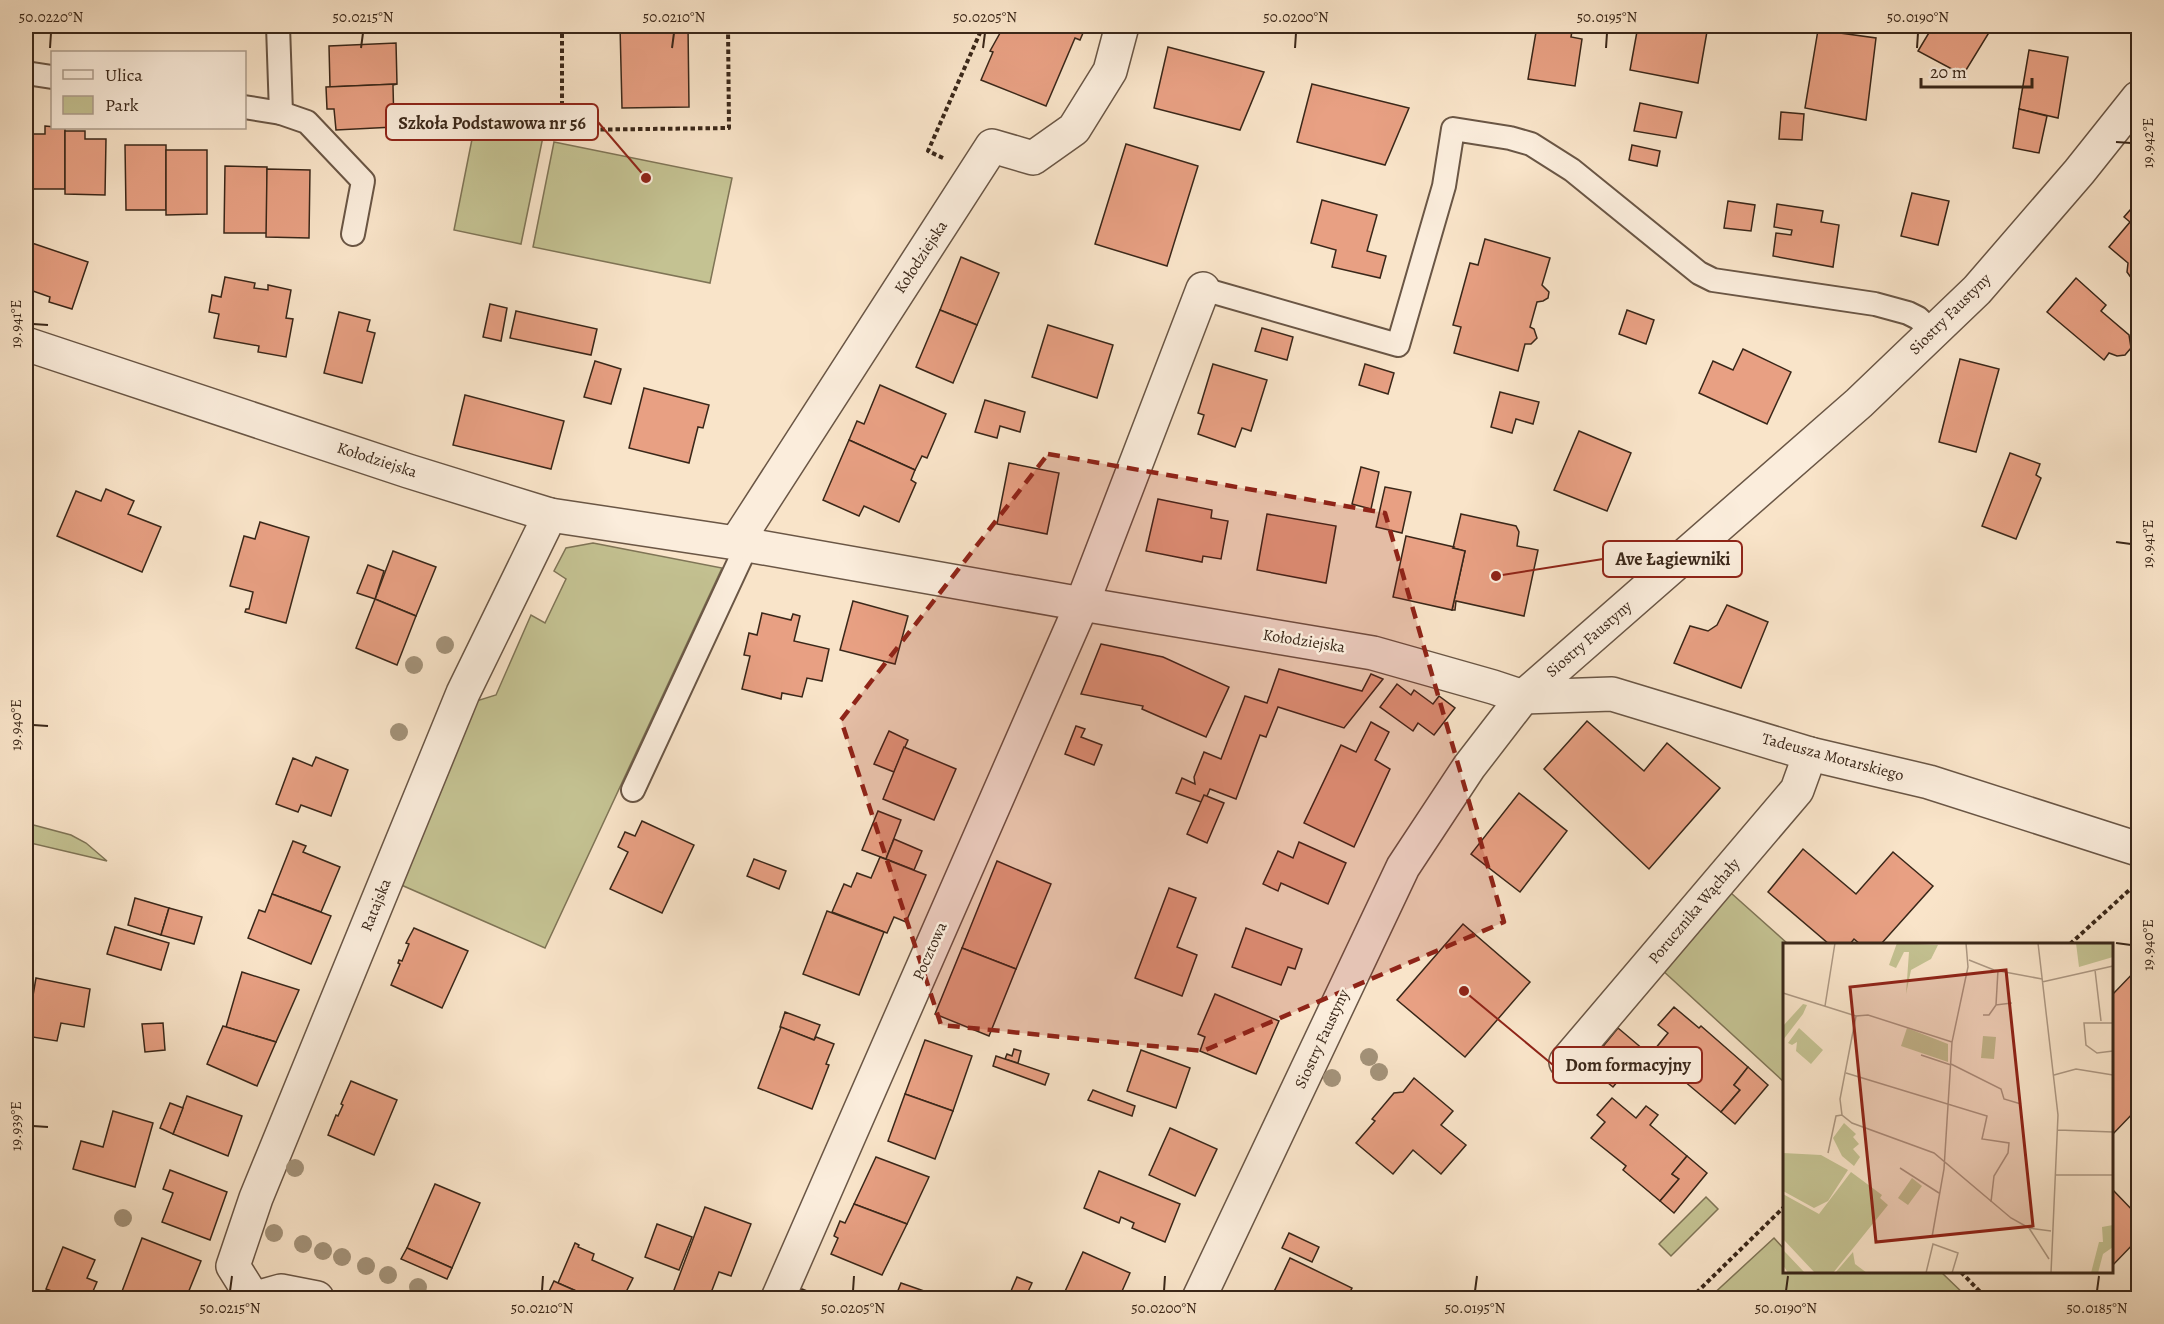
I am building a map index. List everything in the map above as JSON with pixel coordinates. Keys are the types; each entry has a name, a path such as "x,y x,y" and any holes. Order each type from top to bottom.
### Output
{"street":[{"name":"Kołodziejska","path":"741,544 992,146 1033,158 1074,129 1110,71 1122,26"},
{"name":"Siostry Faustyny","path":"1199,1299 1403,867 1469,767 1522,698 1859,403 1977,290 2079,172 2139,98"},
{"path":"1082,604 1203,289"},
{"name":"Kołodziejska","path":"26,344 408,471 550,515 741,544 1373,653 1492,687 1522,698"},
{"name":"Ratajska","path":"255,1299 233,1266 256,1198 463,693 550,515"},
{"name":"Pocztowa","path":"778,1299 1082,604"},
{"name":"Tadeusza Motarskiego","path":"1522,698 1612,694 1810,754 1929,782 2139,849"},
{"name":"Porucznika Wąchały","path":"1566,1062 1797,790 1810,754"},
{"path":"255,1299 281,1291 317,1299"}],"lane":[{"path":"278,26 281,113"},
{"path":"26,73 51,77"},
{"path":"246,107 281,113 307,122 363,181 353,234"},
{"path":"1203,289 1398,345 1444,186 1453,129 1532,144 1572,170 1699,273 1713,280 1875,304 1908,313 1918,318 1933,332"},
{"path":"633,790 741,544"}],"path":[{"path":"562,26 562,130 729,128 728,26"},
{"path":"949,161 928,151 983,26"},
{"path":"2072,943 2139,882"},
{"path":"1691,1299 1783,1209"},
{"path":"1962,1273 1986,1299"}],"highlighted area":[{"path":"1048,454 1385,513 1504,922 1203,1051 941,1025 841,720"}],"green space":[{"path":"478,109 546,122 521,244 454,230"},
{"path":"554,142 732,178 710,283 533,247"},
{"path":"593,543 722,568 545,948 399,884 473,702 496,695 531,615 545,623 566,579 554,571 566,548"},
{"path":"26,823 71,835 86,843 107,861 26,842"},
{"path":"1731,893 1787,943 1783,943 1783,1081 1661,969"},
{"path":"1706,1197 1718,1209 1671,1256 1659,1244"},
{"path":"1774,1238 1783,1248 1783,1273 1942,1273 1968,1298 1709,1298"}],"building":[{"path":"328,26 396,26 328,29"},
{"path":"620,26 688,26 689,107 622,108"},
{"path":"1004,26 1086,26 1080,40 1075,38 1046,106 981,80 993,52 990,51"},
{"path":"1537,26 1573,26 1571,37 1582,39 1575,86 1528,79"},
{"path":"1638,26 1708,26 1698,83 1630,70"},
{"path":"1933,26 1993,26 1963,75 1918,51"},
{"path":"1818,30 1876,38 1866,120 1805,108"},
{"path":"396,43 397,84 330,87 329,46"},
{"path":"1168,47 1264,72 1240,130 1154,108"},
{"path":"2029,50 2068,57 2058,118 2019,109"},
{"path":"397,84 393,85 394,127 336,130 334,109 327,109 326,87"},
{"path":"1312,84 1409,108 1385,165 1297,142"},
{"path":"1640,103 1682,112 1676,138 1634,131"},
{"path":"2019,109 2047,116 2039,153 2013,148"},
{"path":"1781,112 1804,114 1802,140 1779,139"},
{"path":"45,126 51,127 51,129 65,129 65,189 26,189 26,134 45,134"},
{"path":"65,131 85,131 85,139 106,139 105,195 65,194"},
{"path":"1126,144 1198,166 1167,266 1095,244"},
{"path":"125,145 166,145 166,210 126,210"},
{"path":"1632,145 1660,151 1657,166 1629,160"},
{"path":"166,150 207,150 207,214 166,215"},
{"path":"225,166 267,167 267,233 224,233"},
{"path":"267,169 310,170 309,238 266,237"},
{"path":"1912,193 1949,201 1938,245 1901,236"},
{"path":"1322,200 1377,215 1367,251 1386,256 1380,278 1332,267 1336,250 1311,243"},
{"path":"1728,201 1755,205 1751,231 1724,228"},
{"path":"2137,202 2138,280 2132,279 2127,272 2128,263 2109,247 2130,222 2124,217"},
{"path":"1777,204 1823,211 1821,222 1839,225 1833,267 1773,256 1776,233 1791,235 1792,230 1774,227"},
{"path":"1485,239 1550,258 1542,285 1549,292 1548,298 1537,302 1530,327 1534,329 1537,338 1531,344 1525,344 1518,371 1454,353 1461,327 1453,325 1470,263 1478,265"},
{"path":"26,241 88,262 72,309 49,302 50,297 33,291 32,296 26,294"},
{"path":"961,257 999,273 977,325 940,310"},
{"path":"225,277 255,283 254,288 268,290 268,285 291,290 286,318 293,319 286,357 258,352 259,346 214,338 219,314 209,312 212,295 221,297"},
{"path":"2076,278 2106,305 2101,311 2129,335 2131,348 2125,355 2117,356 2109,353 2104,360 2047,312"},
{"path":"490,304 507,308 501,341 483,337"},
{"path":"940,310 977,325 953,383 916,367"},
{"path":"1627,310 1654,320 1646,344 1619,334"},
{"path":"516,311 597,329 591,355 510,338"},
{"path":"339,312 370,320 367,331 375,333 362,383 324,373"},
{"path":"1048,325 1113,345 1097,398 1032,377"},
{"path":"1262,328 1293,337 1287,360 1255,351"},
{"path":"1743,349 1791,372 1767,424 1699,393 1713,361 1733,370"},
{"path":"1960,359 1999,369 1976,452 1939,442"},
{"path":"595,361 621,369 611,404 584,397"},
{"path":"1213,364 1267,380 1251,431 1242,428 1235,447 1198,434 1204,415 1198,413"},
{"path":"1365,364 1394,373 1388,394 1359,385"},
{"path":"880,385 946,414 927,458 922,456 915,470 849,440 857,421 864,424"},
{"path":"644,388 709,405 703,428 698,427 689,463 629,448"},
{"path":"1500,392 1539,402 1533,424 1516,419 1512,433 1491,427"},
{"path":"465,395 564,421 551,469 453,445"},
{"path":"985,400 1025,412 1020,432 1000,426 997,438 975,432"},
{"path":"1579,431 1631,453 1607,511 1554,490"},
{"path":"849,440 915,470 911,480 916,483 899,522 864,506 859,516 823,500"},
{"path":"2010,453 2040,464 2036,475 2041,478 2016,539 1982,526"},
{"path":"1009,463 1059,473 1047,534 997,524"},
{"path":"1361,467 1379,472 1371,509 1352,504"},
{"path":"1385,487 1411,492 1402,533 1376,527"},
{"path":"106,489 134,501 128,514 161,527 142,572 57,536 76,491 101,501"},
{"path":"1158,499 1212,510 1211,518 1228,521 1221,559 1203,556 1202,562 1146,551"},
{"path":"1267,514 1336,526 1326,583 1257,570"},
{"path":"1461,514 1516,526 1519,532 1517,546 1538,550 1524,616 1456,601 1455,610 1452,610 1465,551 1453,548"},
{"path":"260,522 309,537 286,623 245,612 249,609 253,592 230,586 244,536 255,539"},
{"path":"1406,536 1465,551 1452,610 1393,597"},
{"path":"393,551 436,567 416,616 375,599"},
{"path":"368,565 384,571 375,599 357,593"},
{"path":"375,599 416,616 397,665 356,648"},
{"path":"853,601 908,616 895,664 840,650"},
{"path":"1727,605 1768,622 1741,688 1674,663 1690,626 1708,631 1717,625"},
{"path":"762,613 791,620 793,614 800,616 794,641 829,649 822,681 807,678 802,697 782,693 781,699 742,689 750,656 744,655 749,633 757,635"},
{"path":"1101,644 1163,657 1229,687 1206,737 1142,709 1143,706 1081,694"},
{"path":"1279,669 1362,691 1371,674 1383,679 1344,728 1278,707 1266,737 1260,735 1236,799 1210,789 1204,803 1176,793 1182,778 1195,784 1194,777 1204,752 1221,759 1245,696 1267,703"},
{"path":"1397,684 1411,695 1414,690 1433,704 1439,696 1455,708 1434,735 1418,723 1413,731 1380,707"},
{"path":"1587,721 1644,771 1667,743 1720,788 1649,869 1544,769"},
{"path":"1371,722 1389,732 1375,760 1390,769 1354,847 1304,823 1341,745 1356,752"},
{"path":"1076,726 1085,729 1081,737 1102,745 1094,765 1065,754"},
{"path":"889,731 908,740 894,772 874,764"},
{"path":"904,747 956,769 934,820 883,799"},
{"path":"316,757 348,770 331,816 301,805 298,812 276,804 293,758 312,766"},
{"path":"1519,793 1567,831 1520,892 1471,854"},
{"path":"1204,795 1224,803 1207,843 1187,834"},
{"path":"878,811 901,820 886,859 862,850"},
{"path":"642,821 694,845 662,913 610,889 628,852 618,847 625,832 635,836"},
{"path":"894,839 922,851 914,870 886,859"},
{"path":"293,841 306,846 303,852 340,867 321,912 272,894"},
{"path":"1299,842 1346,863 1328,904 1281,883 1278,891 1263,884 1278,851 1293,858"},
{"path":"1803,849 1856,894 1893,852 1933,886 1882,943 1859,943 1854,939 1851,943 1828,943 1768,892"},
{"path":"880,857 926,875 906,922 894,917 887,933 832,912 844,884 851,887 857,873 871,878"},
{"path":"754,859 786,871 779,889 747,876"},
{"path":"997,861 1051,884 1016,969 962,948"},
{"path":"1169,888 1196,898 1177,947 1197,955 1182,996 1135,978"},
{"path":"272,894 331,916 311,964 248,938 259,910 265,912"},
{"path":"135,898 169,908 161,935 128,925"},
{"path":"169,908 202,917 194,944 161,935"},
{"path":"827,911 884,932 859,995 803,974"},
{"path":"1463,924 1530,982 1465,1057 1397,1000"},
{"path":"115,927 169,943 161,970 107,954"},
{"path":"414,928 468,951 442,1008 391,985 400,964 399,960 402,961 409,944 406,943"},
{"path":"1246,928 1302,949 1295,969 1288,967 1281,985 1232,967"},
{"path":"962,948 1016,969 989,1036 935,1014"},
{"path":"2138,968 2138,1108 2113,1134 2113,994"},
{"path":"242,972 299,990 276,1042 226,1027"},
{"path":"36,978 90,989 84,1027 61,1023 57,1041 26,1036"},
{"path":"1215,994 1279,1021 1256,1074 1200,1051 1205,1037 1198,1034"},
{"path":"1674,1007 1699,1028 1701,1026 1748,1067 1734,1085 1740,1090 1721,1112 1684,1081 1687,1077 1655,1049 1668,1033 1658,1025"},
{"path":"785,1012 820,1025 814,1040 780,1027"},
{"path":"163,1023 165,1050 145,1052 142,1024"},
{"path":"223,1026 276,1042 257,1086 207,1064"},
{"path":"781,1027 814,1040 816,1037 834,1044 826,1064 829,1065 812,1109 758,1088"},
{"path":"1618,1028 1644,1050 1613,1087 1587,1066"},
{"path":"925,1040 972,1056 953,1111 905,1094"},
{"path":"1014,1049 1021,1051 1018,1063 1005,1059 1007,1054 1012,1056"},
{"path":"1141,1050 1190,1068 1176,1108 1127,1091"},
{"path":"996,1056 1049,1074 1045,1085 993,1066"},
{"path":"1748,1067 1768,1085 1735,1124 1721,1112 1740,1090 1734,1085"},
{"path":"1414,1078 1453,1111 1441,1125 1466,1145 1441,1174 1413,1150 1393,1174 1356,1143 1375,1121 1372,1119 1394,1093 1403,1092"},
{"path":"351,1081 397,1100 374,1155 328,1135 343,1105 341,1104"},
{"path":"1093,1090 1135,1106 1132,1116 1088,1100"},
{"path":"905,1094 953,1111 935,1159 888,1141"},
{"path":"187,1096 242,1116 228,1156 173,1134"},
{"path":"1612,1098 1636,1118 1646,1106 1658,1115 1650,1125 1687,1156 1672,1174 1679,1179 1660,1201 1623,1170 1626,1166 1591,1138 1605,1122 1597,1115"},
{"path":"170,1103 183,1108 173,1134 160,1128"},
{"path":"113,1111 153,1123 135,1187 73,1169 81,1141 103,1147"},
{"path":"1170,1128 1217,1149 1195,1196 1149,1175"},
{"path":"1687,1156 1707,1173 1674,1213 1660,1201 1679,1179 1672,1174"},
{"path":"876,1157 929,1177 907,1224 854,1204"},
{"path":"170,1170 227,1192 210,1240 162,1222 173,1193 163,1189"},
{"path":"1099,1171 1180,1204 1165,1242 1132,1228 1134,1223 1121,1217 1119,1223 1084,1208"},
{"path":"435,1184 480,1203 452,1268 407,1248"},
{"path":"2113,1190 2138,1216 2138,1239 2113,1265"},
{"path":"854,1204 907,1224 882,1275 831,1254 838,1238 834,1236 840,1221 845,1223"},
{"path":"705,1207 751,1224 731,1276 719,1272 709,1298 671,1298"},
{"path":"657,1224 692,1237 679,1270 645,1257"},
{"path":"1289,1233 1319,1247 1312,1262 1282,1248"},
{"path":"142,1238 201,1261 186,1298 133,1298 121,1294"},
{"path":"575,1243 579,1245 578,1247 594,1254 592,1260 633,1278 623,1298 592,1298 558,1283"},
{"path":"63,1247 95,1260 87,1278 97,1282 90,1298 71,1298 46,1289"},
{"path":"407,1248 452,1268 447,1279 401,1259"},
{"path":"1083,1252 1130,1273 1119,1298 1062,1298"},
{"path":"1290,1258 1352,1288 1347,1298 1271,1298"},
{"path":"1017,1277 1032,1283 1025,1298 1008,1298"},
{"path":"554,1281 558,1283 592,1298 546,1298"},
{"path":"901,1283 924,1291 921,1298 895,1298"},
{"path":"802,1289 817,1295 816,1298 798,1298"}],"place":[{"name":"Szkoła Podstawowa nr 56","path":"646,178"},
{"name":"Ave Łagiewniki","path":"1496,576"},
{"name":"Dom formacyjny","path":"1464,991"}]}
